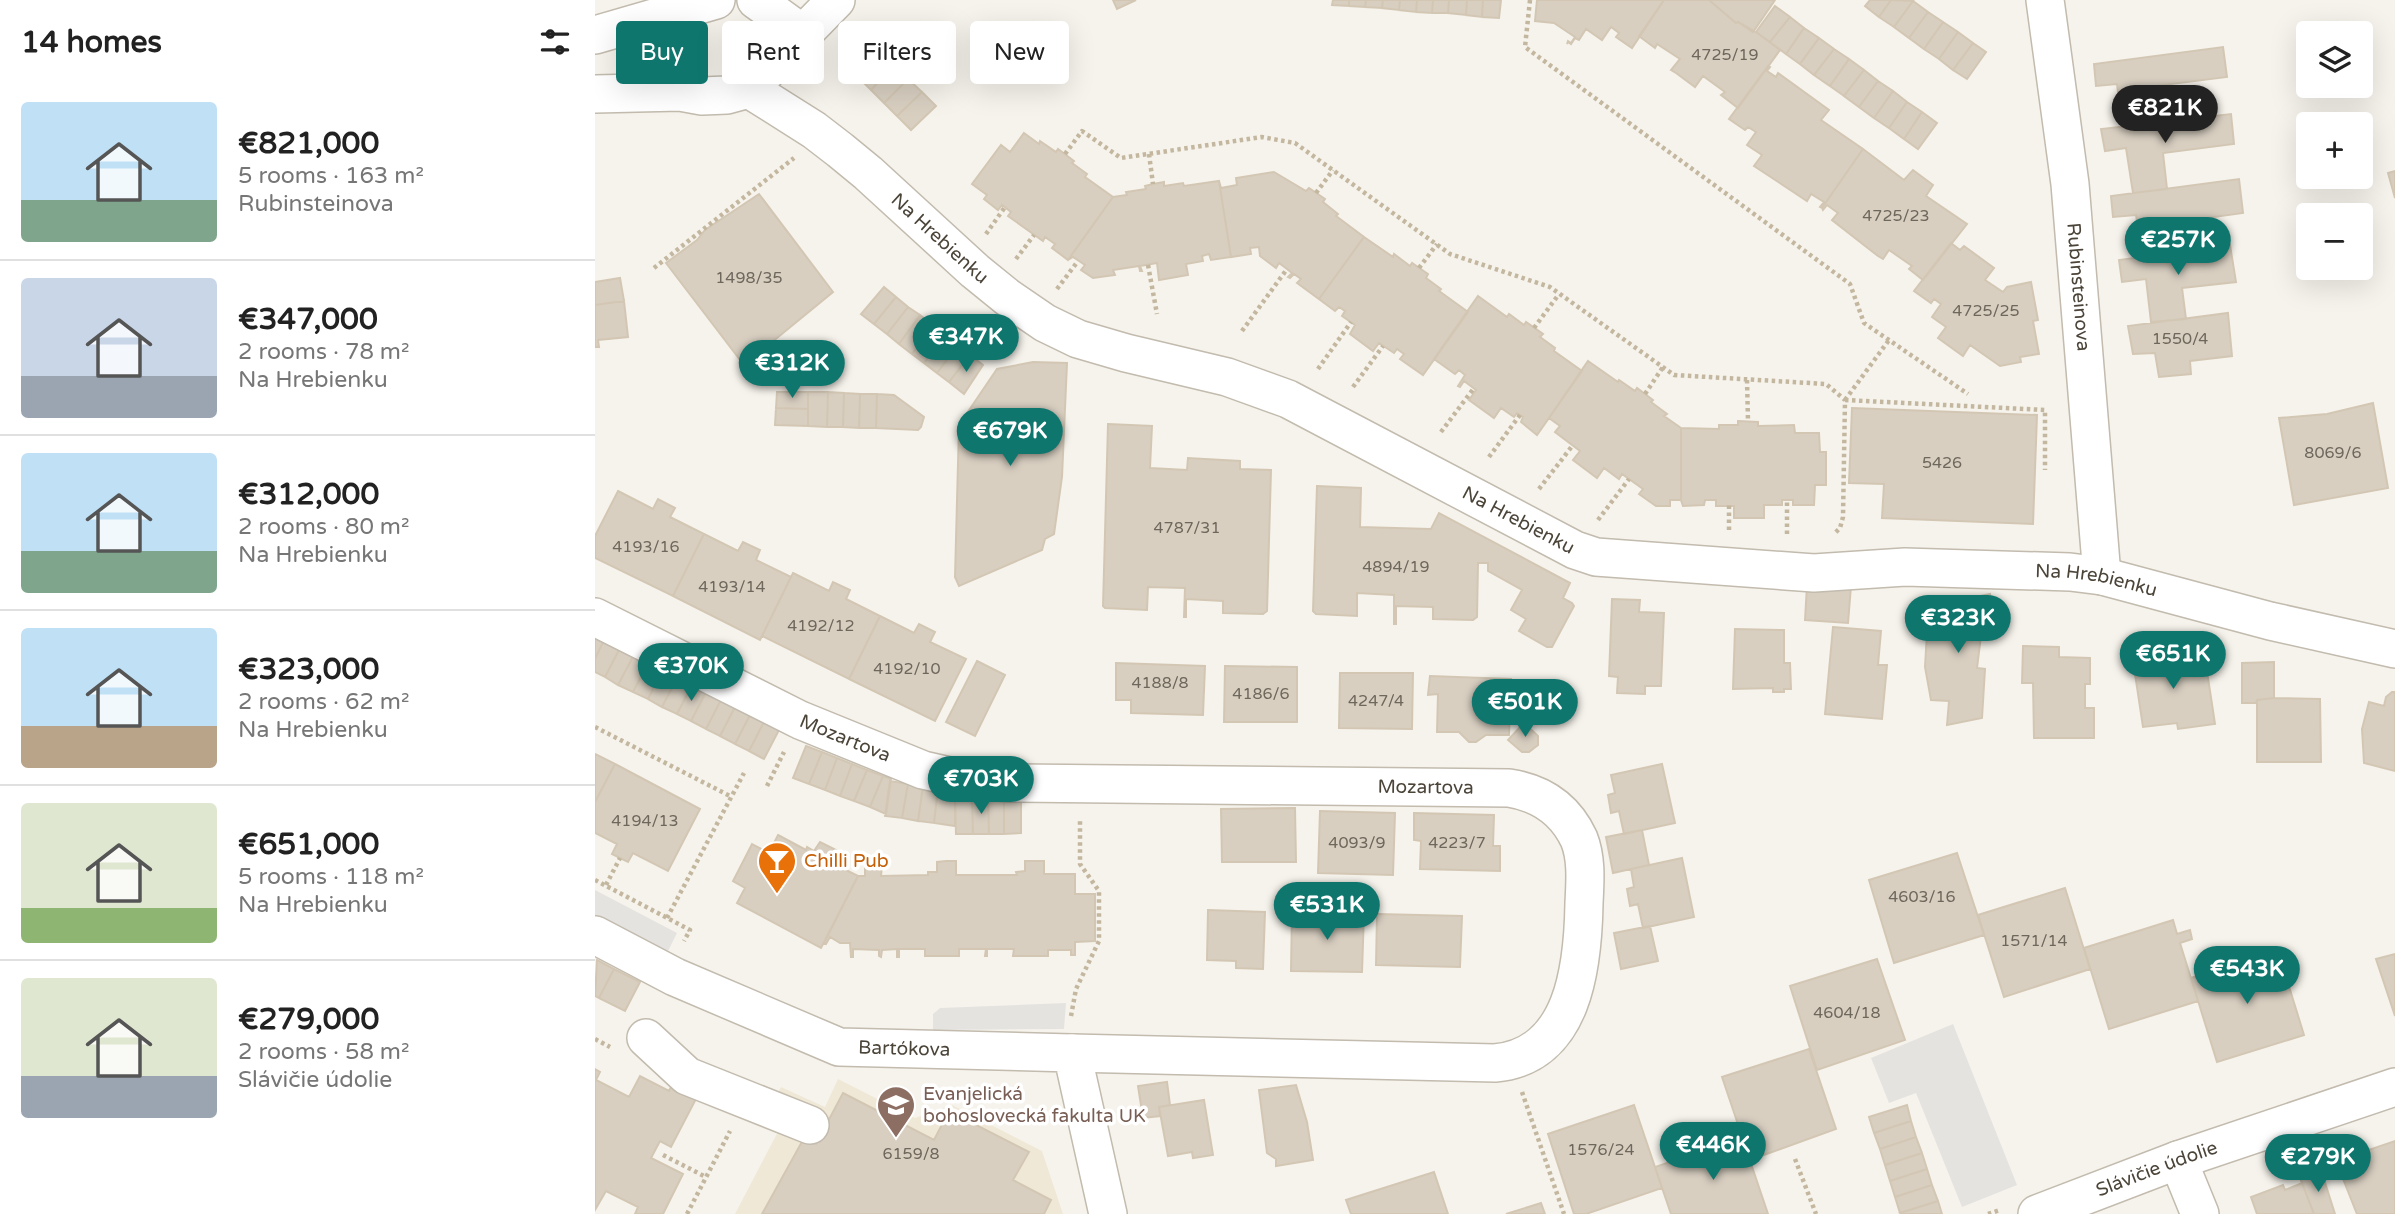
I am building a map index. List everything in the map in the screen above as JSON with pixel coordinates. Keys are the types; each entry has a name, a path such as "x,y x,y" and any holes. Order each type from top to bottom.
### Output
{"street":[{"path":"595,35 716,0"},
{"path":"756,0 785,21"},
{"path":"816,21 836,0"},
{"name":"Rubinsteinova","path":"2045,0 2070,184 2102,576"},
{"path":"595,94 680,92 702,96 727,95 749,89 754,84"},
{"name":"Na Hrebienku","path":"749,89 814,130 840,150 975,271 1020,306 1053,327 1078,339 1227,377 1288,399 1574,550 1596,557 1814,573 1905,568 2043,570 2102,576 2270,621 2395,649"},
{"name":"Mozartova","path":"595,617 800,720 923,770 942,775 980,781 1080,784 1509,788 1543,797 1566,819 1579,839 1585,862 1584,921 1577,982 1565,1014 1547,1039 1525,1056 1512,1062 1071,1038"},
{"name":"Bartókova","path":"595,935 675,977 839,1046 1071,1038"},
{"path":"646,1038 687,1076 810,1125"},
{"path":"1071,1038 1108,1214"},
{"name":"Slávičie údolie","path":"2038,1214 2178,1160 2395,1087"},
{"path":"2178,1160 2200,1214"}],"path":[{"path":"1530,0 1525,47 1850,284 1864,323 1968,394"},
{"path":"1065,154 1082,131 1121,158 1262,137 1295,143 1450,254 1550,287 1674,375 1826,384 1845,400 2045,410 2045,470"},
{"path":"1149,154 1153,184"},
{"path":"654,268 792,161"},
{"path":"1316,193 1333,170"},
{"path":"986,234 1005,207"},
{"path":"1016,260 1034,235"},
{"path":"1419,268 1437,244"},
{"path":"1057,290 1078,261"},
{"path":"1147,265 1157,314"},
{"path":"1242,331 1287,269"},
{"path":"1534,328 1559,294"},
{"path":"1318,369 1351,322"},
{"path":"1830,538 1840,528 1843,517 1845,400 1889,340"},
{"path":"1353,387 1383,346"},
{"path":"1645,394 1663,367"},
{"path":"1747,380 1748,421"},
{"path":"1441,432 1474,388"},
{"path":"1489,457 1520,415"},
{"path":"1539,489 1573,445"},
{"path":"1595,523 1629,479"},
{"path":"1787,500 1787,538"},
{"path":"1729,505 1729,538"},
{"path":"595,727 732,797"},
{"path":"667,918 744,773"},
{"path":"1071,1038 1076,989 1099,942 1099,891 1080,864 1080,784"},
{"path":"606,886 620,858"},
{"path":"595,880 690,930 687,935"},
{"path":"1495,1063 1521,1091 1564,1214"},
{"path":"687,1214 734,1122"},
{"path":"663,1154 706,1177"},
{"path":"1795,1159 1815,1214"}],"shaded area":[{"path":"595,890 677,933 664,959 595,924"},
{"path":"1066,1003 1064,1029 933,1030 933,1014 940,1008"},
{"path":"1953,1024 2017,1185 1962,1207 1916,1093 1889,1103 1871,1058"},
{"name":"Evanjelická bohoslovecká fakulta UK","path":"838,1079 915,1118 952,1105 1042,1151 1063,1214 735,1214 781,1126 764,1117 781,1087 825,1107"}],"building":[{"path":"1113,0 1136,0 1117,9"},
{"path":"1333,0 1349,0 1349,6 1332,5"},
{"path":"1349,0 1366,0 1365,7 1349,6"},
{"path":"1366,0 1383,0 1382,8 1365,7"},
{"path":"1383,0 1400,0 1399,10 1382,8"},
{"path":"1400,0 1417,0 1416,12 1399,10"},
{"path":"1417,0 1433,0 1432,13 1416,12"},
{"path":"1433,0 1449,0 1448,13 1432,13"},
{"path":"1449,0 1467,0 1466,15 1448,13"},
{"path":"1467,0 1483,0 1482,17 1466,15"},
{"path":"1483,0 1501,0 1499,18 1482,17"},
{"path":"1537,0 1664,0 1632,48 1616,37 1619,33 1611,27 1602,40 1586,29 1579,40 1575,38 1571,44 1567,44 1568,41 1571,43 1575,37 1554,23 1535,21"},
{"path":"1664,0 1709,0 1736,23 1756,32 1780,50 1738,108 1721,95 1725,92 1703,76 1695,87 1671,70 1680,59 1657,44 1655,48 1639,36"},
{"path":"1709,0 1775,0 1753,32 1736,23"},
{"path":"1870,0 1891,0 1879,17 1865,6"},
{"path":"1891,0 1913,1 1894,27 1879,17"},
{"path":"1913,1 1928,12 1909,38 1894,27"},
{"path":"1775,6 1790,17 1770,42 1756,32"},
{"path":"1928,12 1943,22 1924,49 1909,38"},
{"path":"1790,17 1804,28 1786,54 1770,42"},
{"path":"1943,22 1958,32 1939,59 1924,49"},
{"path":"1804,28 1819,38 1800,64 1786,54"},
{"path":"1958,32 1973,43 1953,70 1939,59"},
{"path":"1819,38 1834,49 1814,75 1800,64"},
{"path":"1973,43 1986,52 1967,79 1953,70"},
{"path":"2223,47 2227,77 2155,86 2161,123 2122,127 2117,84 2096,86 2094,64"},
{"path":"1834,49 1849,59 1830,86 1814,75"},
{"path":"1849,59 1864,70 1844,96 1830,86"},
{"path":"1768,66 1770,67 1767,71 1776,77 1778,73 1829,110 1821,120 1863,149 1822,208 1820,207 1824,202 1811,194 1807,201 1754,166 1762,155 1747,145 1756,132 1748,127 1745,130 1729,119"},
{"path":"1864,70 1878,81 1859,107 1844,96"},
{"path":"1878,81 1893,91 1874,118 1859,107"},
{"path":"865,84 877,84 871,90"},
{"path":"877,84 903,84 884,103 871,90"},
{"path":"903,84 913,84 922,92 897,116 884,103"},
{"path":"1893,91 1907,102 1889,128 1874,118"},
{"path":"922,92 936,106 911,130 897,116"},
{"path":"1907,102 1922,112 1904,139 1889,128"},
{"path":"1922,112 1937,123 1918,149 1904,139"},
{"path":"2231,114 2234,144 2163,153 2167,189 2133,193 2126,148 2105,151 2101,129"},
{"path":"1024,133 1056,152 1058,149 1087,174 1085,177 1113,197 1068,260 1052,248 1055,244 1045,237 1043,241 1008,216 1011,212 1002,205 998,210 984,199 987,195 972,184 1001,145 1010,152"},
{"path":"1863,149 1904,180 1913,170 1933,185 1926,196 1967,224 1923,280 1909,269 1912,266 1889,250 1883,259 1878,256 1832,220 1838,213 1827,205 1823,210 1822,208"},
{"path":"2395,171 2395,198 2388,173"},
{"path":"1274,172 1306,191 1309,188 1325,199 1323,202 1338,214 1336,216 1364,237 1319,299 1297,283 1301,279 1294,274 1288,277 1292,273 1279,263 1276,268 1260,256 1259,247 1250,248 1251,254 1231,257 1219,181 1221,188 1237,185 1236,178"},
{"path":"2239,179 2243,213 2171,223 2175,252 2143,257 2136,215 2113,217 2111,196"},
{"path":"1219,181 1231,257 1211,260 1209,254 1202,256 1203,261 1186,264 1188,275 1159,280 1157,263 1140,266 1142,271 1139,266 1113,270 1115,275 1093,278 1081,270 1085,265 1073,257 1068,260 1113,197 1164,182 1164,186 1183,183 1184,186"},
{"path":"759,194 833,292 744,365 666,263 697,240 705,230"},
{"path":"1364,237 1393,257 1394,254 1410,266 1412,263 1428,274 1426,278 1441,289 1439,291 1468,312 1423,375 1400,359 1404,354 1397,349 1394,353 1379,343 1373,351 1350,334 1355,325 1342,316 1345,311 1339,307 1335,311 1319,299"},
{"path":"1951,243 1960,250 1964,246 1994,268 1985,280 2003,292 2007,287 2031,282 2038,320 2033,321 2039,354 2020,357 2021,362 2000,366 1970,345 1963,356 1938,338 1946,327 1932,317 1941,304 1934,299 1931,303 1914,291"},
{"path":"2230,245 2236,282 2182,288 2186,319 2151,322 2146,279 2122,282 2119,260"},
{"path":"620,278 624,301 595,305 595,282"},
{"path":"884,287 896,297 874,324 861,314"},
{"path":"1478,296 1507,317 1509,314 1524,325 1526,322 1543,334 1540,337 1555,348 1554,351 1582,371 1537,435 1521,422 1523,417 1517,413 1514,417 1501,408 1494,418 1469,400 1476,390 1464,381 1458,386 1465,375 1459,370 1455,374 1434,359"},
{"path":"896,297 908,307 887,334 874,324"},
{"path":"624,301 628,337 598,340 599,347 595,347 595,305"},
{"path":"908,307 920,315 899,344 887,334"},
{"path":"2228,313 2232,356 2190,361 2191,374 2159,377 2155,353 2133,354 2128,326"},
{"path":"920,315 933,325 912,354 899,344"},
{"path":"933,325 945,335 924,363 912,354"},
{"path":"945,335 958,345 937,373 924,363"},
{"path":"958,345 970,355 949,382 937,373"},
{"path":"970,355 983,365 964,394 949,382"},
{"path":"1588,361 1618,382 1619,380 1635,391 1637,388 1667,414 1664,416 1681,428 1681,500 1670,500 1670,506 1656,506 1639,494 1643,489 1622,474 1619,479 1604,468 1597,478 1573,460 1580,451 1555,432 1560,426 1549,418"},
{"path":"1033,362 1067,363 1062,477 1054,534 1045,539 1042,550 959,586 955,577 959,425 997,369"},
{"path":"777,392 808,392 808,409 776,408"},
{"path":"808,392 828,392 827,427 808,426"},
{"path":"828,392 844,393 843,427 827,427"},
{"path":"844,393 860,394 859,428 843,427"},
{"path":"860,394 877,394 876,428 859,428"},
{"path":"877,394 894,395 924,417 921,427 918,430 876,428"},
{"path":"2373,403 2388,488 2294,505 2279,418 2327,414"},
{"path":"776,408 808,409 808,426 775,425"},
{"path":"1852,408 2037,415 2033,524 1882,518 1884,484 1849,483"},
{"path":"1738,421 1758,422 1758,426 1794,425 1795,433 1819,433 1820,452 1826,452 1826,485 1815,485 1814,505 1793,505 1793,500 1782,500 1782,505 1764,505 1764,518 1734,518 1734,506 1716,506 1716,500 1705,500 1704,505 1683,506 1681,428 1719,429 1719,425 1738,425"},
{"path":"1108,424 1152,426 1150,468 1187,470 1188,458 1240,461 1240,469 1271,470 1267,611 1263,614 1223,613 1223,601 1186,599 1184,617 1185,588 1148,587 1147,610 1103,606"},
{"path":"1317,486 1361,488 1360,527 1431,529 1439,513 1570,583 1563,598 1574,606 1552,647 1547,647 1519,631 1526,619 1511,610 1522,590 1488,571 1488,563 1478,563 1477,617 1473,620 1433,619 1433,607 1396,606 1394,624 1394,595 1357,593 1357,616 1316,614 1313,611"},
{"path":"618,491 653,509 658,499 675,508 670,517 704,534 673,596 595,558 595,536"},
{"path":"704,534 738,551 743,542 760,550 756,560 791,577 760,640 673,596"},
{"path":"793,573 829,591 833,582 850,590 846,599 880,616 849,679 762,636"},
{"path":"1807,585 1851,586 1848,623 1805,620"},
{"path":"1990,594 1997,634 1981,636 1977,668 1985,669 1982,718 1947,725 1949,701 1931,700 1925,667 1927,632 1923,608"},
{"path":"1612,599 1640,600 1639,612 1664,613 1661,686 1645,686 1645,694 1617,693 1618,677 1609,676"},
{"path":"880,616 914,633 919,624 935,632 930,642 966,659 935,721 849,679"},
{"path":"1833,627 1881,631 1878,665 1887,665 1882,719 1825,714"},
{"path":"1735,629 1784,630 1784,663 1790,663 1791,689 1773,692 1773,688 1733,689"},
{"path":"595,635 604,640 595,659"},
{"path":"604,640 620,648 605,677 595,672 595,659"},
{"path":"2023,646 2059,647 2059,657 2090,658 2090,684 2085,684 2085,708 2094,708 2094,738 2034,738 2033,683 2022,683"},
{"path":"620,648 634,655 618,685 605,677"},
{"path":"2170,649 2171,662 2205,658 2215,724 2178,729 2177,723 2143,727 2132,654"},
{"path":"634,655 648,663 633,692 618,685"},
{"path":"977,661 1005,675 975,736 946,722"},
{"path":"2274,662 2274,698 2257,700 2256,703 2242,703 2242,663"},
{"path":"648,663 663,670 648,699 633,692"},
{"path":"1116,663 1205,666 1203,715 1131,713 1131,700 1116,700"},
{"path":"1225,666 1297,667 1297,722 1224,722"},
{"path":"663,670 677,678 662,707 648,699"},
{"path":"1340,673 1413,673 1412,729 1339,728"},
{"path":"1430,676 1511,679 1509,735 1486,735 1476,742 1469,742 1459,732 1437,732 1438,694 1428,695"},
{"path":"677,678 692,685 677,714 662,707"},
{"path":"692,685 706,692 691,721 677,714"},
{"path":"706,692 721,700 706,729 691,721"},
{"path":"2395,692 2395,771 2364,763 2362,729 2369,702 2384,706 2386,697"},
{"path":"2320,699 2321,762 2257,762 2257,700"},
{"path":"721,700 735,707 720,736 706,729"},
{"path":"735,707 750,715 735,744 720,736"},
{"path":"750,715 764,722 749,751 735,744"},
{"path":"764,722 779,730 764,759 749,751"},
{"path":"1524,723 1538,736 1538,745 1529,752 1522,752 1508,740"},
{"path":"806,746 822,752 809,784 793,778"},
{"path":"822,752 837,758 825,790 809,784"},
{"path":"595,754 615,764 595,802"},
{"path":"837,758 852,764 840,796 825,790"},
{"path":"615,764 700,809 668,871 633,853 628,862 612,854 617,844 595,833 595,802"},
{"path":"852,764 867,770 854,801 840,796"},
{"path":"1662,764 1675,823 1624,834 1619,811 1611,813 1608,795 1615,793 1611,775"},
{"path":"867,770 883,776 870,807 854,801"},
{"path":"883,776 891,779 886,814 870,807"},
{"path":"890,781 908,784 902,818 885,816"},
{"path":"908,784 923,786 918,821 902,818"},
{"path":"923,786 938,788 934,823 918,821"},
{"path":"938,788 955,791 955,826 934,823"},
{"path":"1021,797 1021,833 1004,834 1004,798"},
{"path":"955,798 972,798 973,834 956,834"},
{"path":"972,798 988,798 989,834 973,834"},
{"path":"988,798 1004,798 1004,834 989,834"},
{"path":"1295,808 1296,862 1222,862 1221,809"},
{"path":"1320,811 1395,813 1393,875 1318,873"},
{"path":"1414,813 1494,815 1493,846 1500,846 1500,871 1420,869 1421,841 1414,840"},
{"path":"1642,830 1649,865 1613,873 1606,837"},
{"path":"778,835 806,850 807,847 814,851 820,842 836,850 830,862 858,876 821,948 737,903 745,888 733,881 752,844 769,853"},
{"path":"1957,853 1984,935 1894,963 1869,880"},
{"path":"1682,858 1694,917 1643,928 1638,904 1630,906 1627,889 1634,887 1631,869"},
{"path":"956,861 956,875 1017,875 1016,872 1025,871 1025,861 1044,861 1044,874 1075,874 1075,894 1095,894 1095,941 1075,942 1075,955 1071,955 1071,950 1048,950 1048,956 1013,956 1014,949 987,949 985,956 986,949 959,949 959,956 925,956 925,949 899,949 897,957 897,949 882,950 881,957 879,950 853,949 851,957 850,943 840,943 830,937 826,944 824,943 858,876 865,876 865,865 882,866 881,876 928,875 928,872 937,872 937,862"},
{"path":"2065,888 2090,969 2004,997 1978,915"},
{"path":"1208,910 1265,912 1263,969 1236,968 1236,961 1207,960"},
{"path":"1292,911 1364,913 1362,972 1291,971"},
{"path":"1377,914 1462,916 1460,967 1376,965"},
{"path":"2173,920 2177,934 2190,930 2192,939 2180,943 2198,1001 2109,1029 2084,948"},
{"path":"1650,926 1658,961 1621,969 1614,933"},
{"path":"2278,951 2304,1035 2217,1062 2191,978"},
{"path":"2395,954 2395,1016 2376,959"},
{"path":"1877,959 1905,1040 1817,1070 1790,986"},
{"path":"597,960 614,969 599,998 595,996"},
{"path":"614,969 640,982 625,1011 599,998"},
{"path":"1809,1049 1836,1129 1750,1160 1722,1077"},
{"path":"595,1069 600,1072 596,1080 629,1097 640,1076 669,1091 673,1083 698,1095 671,1147 660,1141 651,1158 683,1174 663,1214 635,1214 638,1207 606,1191 595,1210"},
{"path":"1167,1082 1170,1105 1159,1107 1160,1116 1143,1118 1138,1086"},
{"path":"1296,1085 1307,1122 1313,1160 1276,1166 1276,1159 1267,1153 1259,1090"},
{"name":"Evanjelická bohoslovecká fakulta UK","path":"843,1093 934,1140 949,1111 1029,1152 1013,1180 1051,1200 1044,1214 762,1214 804,1138 816,1144"},
{"path":"1204,1100 1213,1155 1193,1158 1192,1152 1168,1156 1159,1107"},
{"path":"1634,1105 1662,1188 1586,1214 1574,1214 1548,1134"},
{"path":"1907,1105 1911,1121 1874,1133 1869,1117"},
{"path":"1911,1121 1916,1137 1880,1149 1874,1133"},
{"path":"1742,1137 1768,1214 1671,1214 1655,1167"},
{"path":"1916,1137 1922,1153 1885,1165 1880,1149"},
{"path":"2395,1141 2395,1214 2357,1214 2336,1161"},
{"path":"1922,1153 1927,1169 1890,1181 1885,1165"},
{"path":"1927,1169 1932,1185 1895,1197 1890,1181"},
{"path":"2321,1170 2335,1214 2314,1214 2300,1178"},
{"path":"1434,1172 1448,1214 1351,1214 1346,1200"},
{"path":"2302,1183 2314,1214 2257,1214 2251,1197 2283,1185 2285,1190"},
{"path":"1932,1185 1938,1201 1900,1213 1895,1197"},
{"path":"1938,1201 1942,1214 1900,1213"},
{"path":"1541,1203 1545,1214 1506,1214"}],"place":[{"name":"Chilli Pub","path":"777,895"},
{"name":"Evanjelická bohoslovecká fakulta UK","path":"896,1139"}]}
